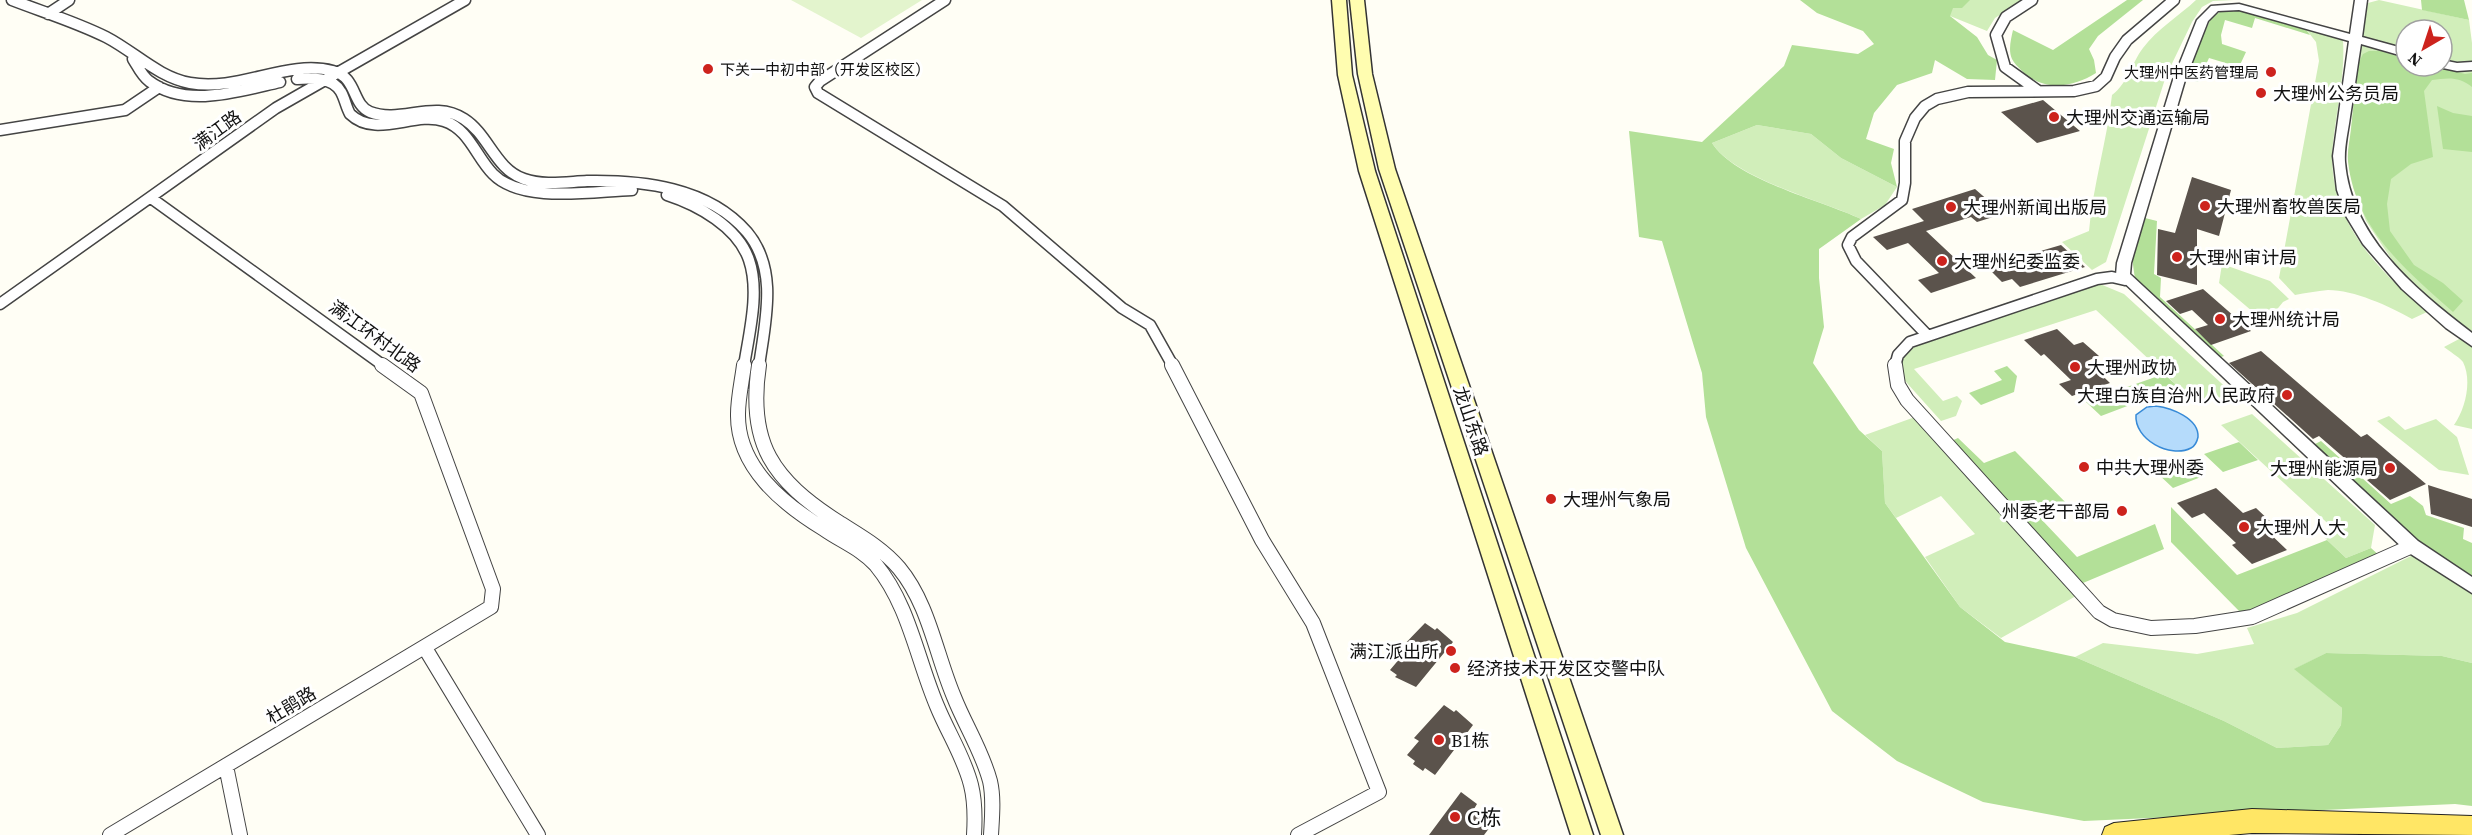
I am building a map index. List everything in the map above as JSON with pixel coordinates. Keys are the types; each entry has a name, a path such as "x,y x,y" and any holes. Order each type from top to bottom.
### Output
{"main road":[{"name":"龙山东路","path":"1339,0 1347,82 1367,171 1582,835"},
{"name":"龙山东路","path":"1357,0 1365,74 1387,169 1612,835"},
{"path":"2114,835 2252,821 2472,828"}],"street":[{"path":"12,0 114,41 158,72 174,80 210,86 246,85 327,76"},
{"path":"48,14 69,0"},
{"name":"满江路","path":"0,304 269,113 456,0"},
{"name":"满江路","path":"0,297 271,105 465,0"},
{"path":"945,0 820,81 815,87 818,93 1003,206 1122,308 1150,325 1262,540 1313,622 1379,792 1298,835"},
{"path":"2002,79 1997,30 2006,17 2032,0"},
{"path":"1928,336 1856,261 1850,254 1848,244 1852,237 1902,200 1905,185 1906,135 1922,108 1935,99 2002,79 2038,90 2078,91 2102,83 2129,35 2174,0"},
{"path":"2361,0 2338,161 2349,206 2367,238 2394,273 2431,308 2472,341"},
{"path":"2394,50 2239,8 2221,7 2208,13 2179,80 2122,271 2126,280 2412,546 2472,586"},
{"path":"129,53 143,76 159,87 177,93 198,95 306,71 327,76 339,88 348,112 361,122 379,124 430,118 446,121 462,132 487,167 508,185 534,191 581,186 648,185 702,197 736,220 762,253 767,275 754,395 755,422 760,444 770,463 789,483 824,512 883,551 912,587 926,619 952,693 988,773 992,797 991,835"},
{"path":"2454,65 2472,66"},
{"path":"2002,79 2038,90"},
{"path":"0,130 125,110 159,87"},
{"path":"581,186 640,191 685,201 724,226 737,240 748,258 752,271 752,289 738,416 739,435 744,451 757,472 779,495 813,522 864,553 886,578 901,607 933,698 966,770 974,804 974,835"},
{"name":"满江环村北路","path":"151,198 421,393 493,589 491,607"},
{"path":"748,258 762,253"},
{"path":"2126,280 2097,279 1910,342 1896,357 1893,371 1894,381 1901,392 2099,612 2108,619 2127,624 2164,627 2227,622 2252,617 2412,546"},
{"name":"杜鹃路","path":"110,835 491,607"},
{"path":"425,648 538,835"},
{"path":"226,766 240,835"}],"green space":[{"path":"791,0 922,0 861,38"},
{"path":"1800,0 1970,0 1962,8 1953,8 1950,16 1977,37 1988,55 1997,60 1995,80 1967,79 1935,60 1932,73 1897,85 1874,113 1866,139 1894,149 1891,163 1897,187 1841,158 1811,134 1757,125 1712,143 1723,156 1739,168 1780,188 1861,219 1819,249 1819,278 1824,327 1813,363 1859,430 1882,451 1885,503 1960,607 2005,642 2075,657 2224,721 2277,748 2328,745 2341,725 2342,708 2294,669 2326,653 2442,656 2472,663 2472,806 2455,804 2084,821 1983,802 1897,761 1832,711 1746,548 1706,417 1702,373 1662,241 1639,237 1629,131 1702,142 1784,66 1792,45 1858,54 1874,44 1863,31 1817,13"},
{"path":"1939,0 2023,0 1995,18 1987,31 1950,16"},
{"path":"2127,0 2143,0 2098,36 2089,49 2096,73 2087,78 2067,84 2048,85 2029,77 2012,59 2010,48 2013,30 2053,50"},
{"path":"2196,0 2234,0 2213,1 2202,7 2192,22 2166,76 2106,262 2092,270 2062,242 2089,231 2112,95 2122,85 2149,41"},
{"path":"2379,0 2469,20 2472,43 2472,331 2442,310 2396,266 2366,221 2354,189 2348,160 2358,64 2368,3"},
{"path":"2421,0 2464,0 2469,20 2422,10"},
{"path":"2242,10 2305,28 2310,35 2255,18 2252,28 2225,20 2221,35 2222,44 2246,52 2239,67 2209,58 2198,82 2184,78 2212,16 2222,11"},
{"path":"2305,28 2343,40 2342,76 2332,163 2336,189 2355,235 2370,256 2427,312 2412,319 2382,304 2349,293 2328,290 2295,295 2279,278 2319,61 2316,42"},
{"path":"2369,51 2380,51 2394,55 2394,78 2454,78 2454,71 2472,73 2472,87 2458,79 2443,79 2432,80 2424,91 2433,157 2411,164 2391,179 2387,204 2390,231 2414,265 2443,283 2463,301 2453,312 2401,264 2386,246 2372,228 2353,185 2348,153 2358,64 2363,54"},
{"path":"2437,106 2453,113 2472,116 2472,152 2443,149"},
{"path":"1757,125 1811,134 1841,158 1897,187 1885,205 1861,219 1759,178 1723,156 1712,143"},
{"path":"2145,218 2157,221 2154,274 2161,278 2160,297 2224,356 2215,359 2136,287 2132,257"},
{"path":"2222,264 2270,281 2289,299 2283,302 2266,323 2219,283"},
{"path":"2100,284 2124,294 2232,393 2198,405 2096,310 1914,369 1943,401 1957,396 1962,401 1956,416 1941,421 1898,373 1903,350"},
{"path":"2461,338 2472,346 2472,429 2454,425 2462,411 2466,394 2466,369 2463,362 2444,347"},
{"path":"2007,366 2017,376 2014,392 1981,405 1969,393 2002,380 1994,371"},
{"path":"2164,374 2182,390 2144,403 2127,387"},
{"path":"2114,391 2130,405 2101,416 2086,402"},
{"path":"2252,414 2375,525 2371,548 2346,558 2324,537 2336,531 2221,425"},
{"path":"2389,416 2405,430 2436,419 2457,437 2469,475 2439,470 2377,421"},
{"path":"1915,417 2076,596 2001,638 1960,607 1925,557 1975,534 1941,496 1896,518 1885,503 1882,451 1865,435"},
{"path":"1958,438 1984,463 2015,451 2071,508 2042,520 2077,557 2155,524 2164,549 2083,583 1949,442"},
{"path":"2321,441 2391,504 2410,496 2423,506 2426,515 2464,528 2463,539 2472,543 2472,582 2418,544 2309,447"},
{"path":"2239,442 2258,460 2223,472 2204,454"},
{"path":"2190,460 2206,475 2173,488 2157,473"},
{"path":"2171,507 2237,575 2327,540 2346,558 2371,548 2381,557 2242,614 2171,542"},
{"path":"2413,555 2472,591 2472,663 2442,656 2326,653 2295,669 2342,708 2341,725 2328,745 2277,748 2224,721 2075,657 2103,643 2197,654 2254,644 2247,628 2297,613"}],"water":[{"path":"2156,406 2183,415 2194,424 2198,437 2194,446 2183,451 2173,451 2155,445 2147,439 2137,424 2136,415 2147,407"}],"building":[{"name":"大理州交通运输局","path":"2043,100 2080,131 2037,143 2001,112"},
{"path":"2192,177 2231,190 2219,236 2197,229 2197,285 2157,275 2158,229 2175,233"},
{"path":"1975,189 1990,202 1980,205 1993,217 1977,222 1971,217 1926,231 1976,278 1931,293 1918,280 1939,273 1908,243 1887,250 1873,237 1924,221 1912,209"},
{"path":"2061,245 2085,267 2020,287 2012,279 2002,282 1987,267"},
{"name":"大理州统计局","path":"2203,289 2251,331 2211,345 2195,329 2208,325 2192,310 2180,314 2166,301"},
{"name":"大理州政协","path":"2057,329 2074,345 2083,342 2099,356 2087,361 2110,383 2072,396 2059,384 2071,380 2044,354 2041,356 2024,340"},
{"path":"2261,351 2361,437 2367,434 2426,484 2390,500 2367,480 2380,474 2360,457 2349,462 2319,436 2313,439 2229,363"},
{"path":"2428,485 2472,499 2472,527 2431,514"},
{"name":"大理州人大","path":"2216,488 2243,513 2256,508 2274,525 2265,529 2287,550 2252,564 2232,545 2236,543 2204,513 2192,518 2177,503"},
{"path":"1425,623 1435,630 1437,628 1453,642 1416,687 1395,677 1397,675 1390,670 1401,657 1396,653"},
{"name":"B1栋","path":"1444,705 1454,712 1456,710 1473,725 1435,775 1413,764 1415,761 1407,755 1419,741 1414,738"},
{"name":"C栋","path":"1461,792 1477,804 1474,809 1493,823 1484,835 1429,835"}],"place":[{"name":"下关一中初中部（开发区校区）","path":"708,69"},
{"name":"大理州中医药管理局","path":"2271,72"},
{"name":"大理州公务员局","path":"2261,93"},
{"name":"大理州交通运输局","path":"2054,117"},
{"name":"大理州畜牧兽医局","path":"2205,206"},
{"name":"大理州新闻出版局","path":"1951,207"},
{"name":"大理州审计局","path":"2177,257"},
{"name":"大理州纪委监委","path":"1942,261"},
{"name":"大理州统计局","path":"2220,319"},
{"name":"大理州政协","path":"2075,367"},
{"name":"大理白族自治州人民政府","path":"2287,395"},
{"name":"中共大理州委","path":"2084,467"},
{"name":"大理州能源局","path":"2390,468"},
{"name":"大理州气象局","path":"1551,499"},
{"name":"州委老干部局","path":"2122,511"},
{"name":"大理州人大","path":"2244,527"},
{"name":"满江派出所","path":"1451,651"},
{"name":"经济技术开发区交警中队","path":"1455,668"},
{"name":"B1栋","path":"1439,740"},
{"name":"C栋","path":"1455,817"}]}
